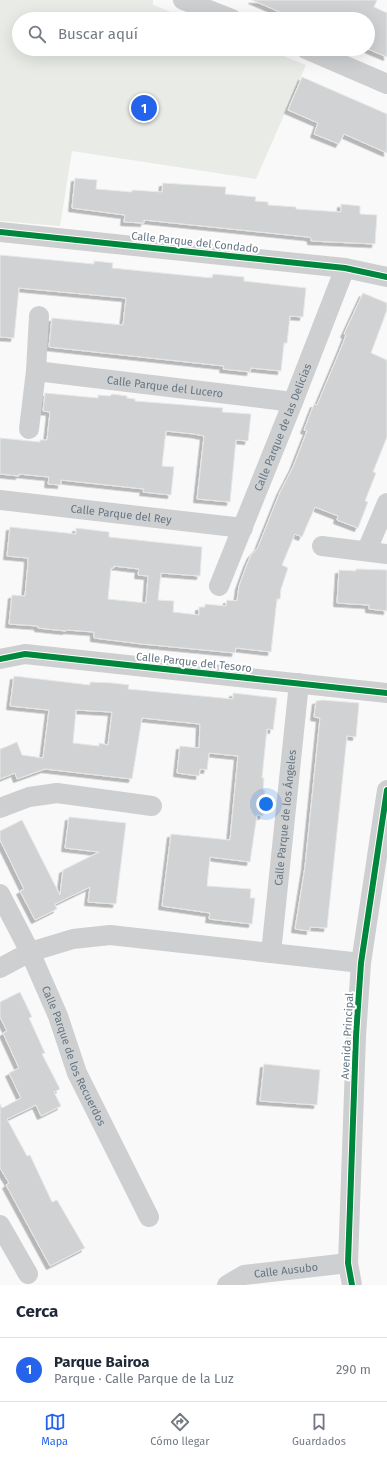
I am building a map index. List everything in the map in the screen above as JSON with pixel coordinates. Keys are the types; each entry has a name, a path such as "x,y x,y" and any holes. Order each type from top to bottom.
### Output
{"street":[{"path":"183,0 214,12"},
{"path":"322,56 387,84"},
{"name":"Calle Parque del Condado","path":"0,232 345,268 387,277"},
{"name":"Calle Parque de las Delicias","path":"219,586 294,402 345,268"},
{"path":"29,429 36,371 39,316"},
{"name":"Calle Parque del Lucero","path":"36,371 294,402"},
{"name":"Calle Parque del Rey","path":"0,500 243,528"},
{"path":"367,550 387,503"},
{"path":"322,546 367,550 387,554"},
{"name":"Calle Parque del Tesoro","path":"0,660 25,654 387,693"},
{"name":"Calle Parque de los Ángeles","path":"271,953 298,683"},
{"name":"Avenida Principal","path":"352,1285 348,1263 356,1036 361,962 387,790"},
{"path":"0,808 29,797 57,793 152,806"},
{"name":"Calle Parque de los Recuerdos","path":"0,894 30,952 58,1016 77,1073 149,1217"},
{"path":"0,968 30,952 73,939 110,935 361,962"},
{"path":"0,1225 28,1274"},
{"name":"Calle Ausubo","path":"227,1285 244,1275 348,1263"}],"shaded area":[{"path":"0,0 153,0 153,5 171,12 12,12 12,56 284,56 306,65 256,179 72,151 60,226 0,221"}],"building":[{"path":"252,0 377,0 374,7 387,13 387,57 375,52 375,12 280,12"},
{"path":"302,77 387,114 387,153 344,134 339,144 314,134 318,123 288,110"},
{"path":"75,178 97,180 96,189 132,192 132,190 162,192 163,183 226,187 225,194 256,197 255,201 268,202 268,205 296,207 296,209 341,212 341,204 360,206 360,214 377,215 375,244 311,241 311,238 308,237 144,220 144,223 124,222 125,215 72,208"},
{"path":"0,255 94,264 94,261 113,263 112,268 212,278 213,274 244,277 244,281 306,288 303,317 290,316 287,343 284,343 281,371 251,368 250,372 223,369 224,366 49,347 52,318 123,325 126,298 19,288 14,338 0,337"},
{"path":"363,293 387,303 387,310 371,353 387,360 387,437 373,472 376,473 365,501 368,502 358,528 337,520 338,516 315,507 302,537 295,534 282,565 288,568 281,589 280,599 277,599 271,652 236,648 235,653 142,644 94,638 94,632 66,631 38,628 38,626 9,624 12,595 25,596 28,563 28,558 7,556 10,527 76,534 76,528 109,532 109,537 202,547 200,576 161,573 158,600 174,601 173,612 199,615 199,607 205,607 205,604 226,606 227,600 237,601 239,586 247,564 251,555 258,547 280,492 293,467 307,431 304,430 314,404 317,405 341,348 346,335 344,334","holes":["114,566 139,569 138,575 148,576 146,603 108,599 111,568 114,568"]},
{"path":"45,393 98,398 98,395 110,396 112,394 127,396 127,398 135,399 135,401 223,408 222,412 251,414 248,441 236,440 230,502 197,499 204,436 194,434 166,431 162,466 174,467 171,495 143,492 144,489 61,480 61,485 48,484 49,477 0,474 0,438 40,442 40,440 47,440 50,412 43,411"},
{"path":"356,569 387,570 387,611 369,609 369,605 337,603 339,570 356,571"},
{"path":"14,676 90,685 90,682 113,683 129,685 128,689 233,699 233,693 277,698 273,730 267,729 262,778 264,778 263,790 265,790 263,816 257,815 250,862 210,857 207,886 251,889 250,898 255,898 252,924 209,919 210,913 162,906 171,834 230,840 238,756 209,753 207,770 200,769 199,776 177,773 180,746 199,748 200,724 142,718 132,779 45,769 17,779 15,773 0,779 0,749 17,742 22,755 43,758 49,710 10,706","holes":["76,710 112,712 108,745 99,743 99,746 73,743"]},
{"path":"322,700 359,703 356,737 347,736 327,928 310,927 310,931 295,929 305,867 320,718 314,717 316,701"},
{"path":"69,817 126,823 116,904 88,902 90,887 55,904 57,909 35,920 20,891 24,889 0,840 0,831 22,820 60,895 63,870 99,852 65,848"},
{"path":"20,992 32,1017 29,1018 45,1053 42,1054 60,1089 54,1092 61,1106 41,1116 36,1105 7,1119 27,1156 30,1155 52,1202 57,1200 85,1248 50,1266 6,1185 9,1183 0,1168 0,1104 2,1108 21,1098 9,1073 19,1068 3,1033 7,1031 0,1017 0,1002"},
{"path":"264,1064 320,1070 317,1105 260,1101"}],"cycle path":[{"path":"0,232 345,268 387,277"},
{"path":"0,659 25,654 387,693"},
{"path":"352,1285 348,1263 356,1036 361,963 387,790"}],"place":[{"name":"Parque Bairoa","path":"144,108"}]}
